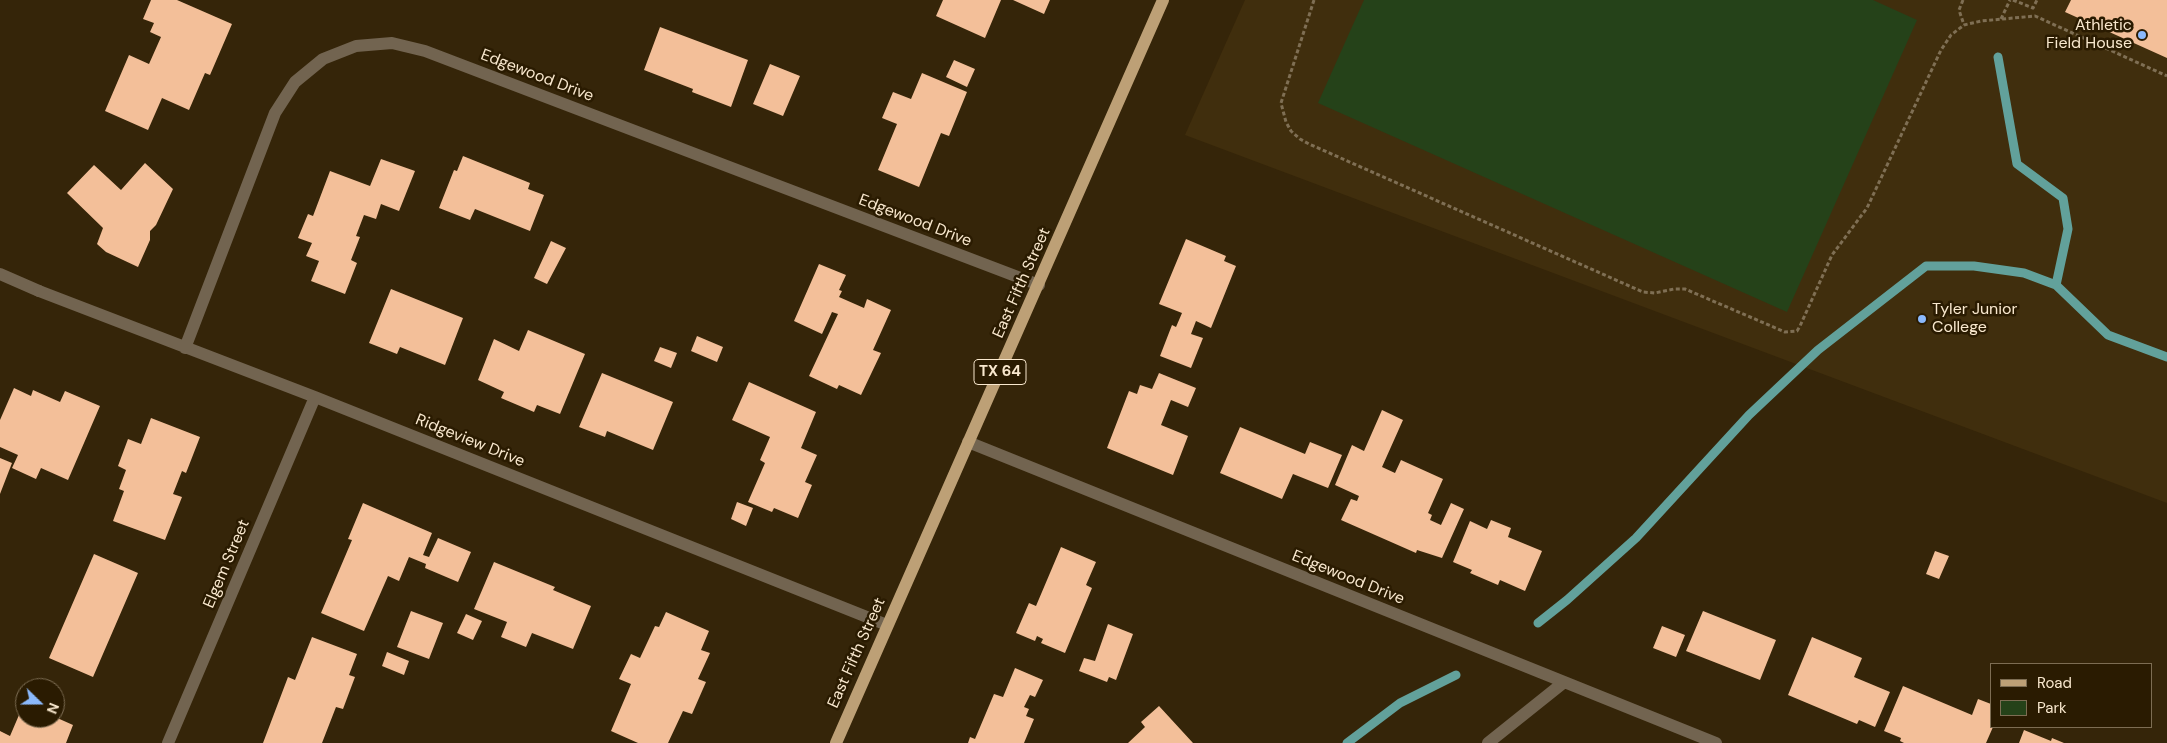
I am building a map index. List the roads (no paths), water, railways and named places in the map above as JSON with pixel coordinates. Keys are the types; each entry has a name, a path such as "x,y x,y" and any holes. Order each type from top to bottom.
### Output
{"main road":[{"name":"East Fifth Street","path":"836,743 1163,0"}],"street":[{"name":"Edgewood Drive","path":"184,348 275,113 295,82 323,59 356,46 392,43 434,55 1039,285"},
{"name":"Ridgeview Drive","path":"0,274 38,291 184,348 316,397 887,625"},
{"name":"Elgem Street","path":"168,743 316,397"},
{"name":"Edgewood Drive","path":"968,442 1716,743"},
{"path":"1488,743 1563,683"}],"waterway":[{"path":"1998,57 2017,164 2063,198 2068,229 2056,285"},
{"path":"1538,623 1567,600 1636,538 1749,415 1818,350 1926,266 1974,266 2024,273 2056,285 2108,335 2167,357"},
{"path":"1347,743 1400,703 1456,675"}],"place":[{"name":"Athletic Field House","path":"2142,35"},
{"name":"Tyler Junior College","path":"1922,319"}]}
